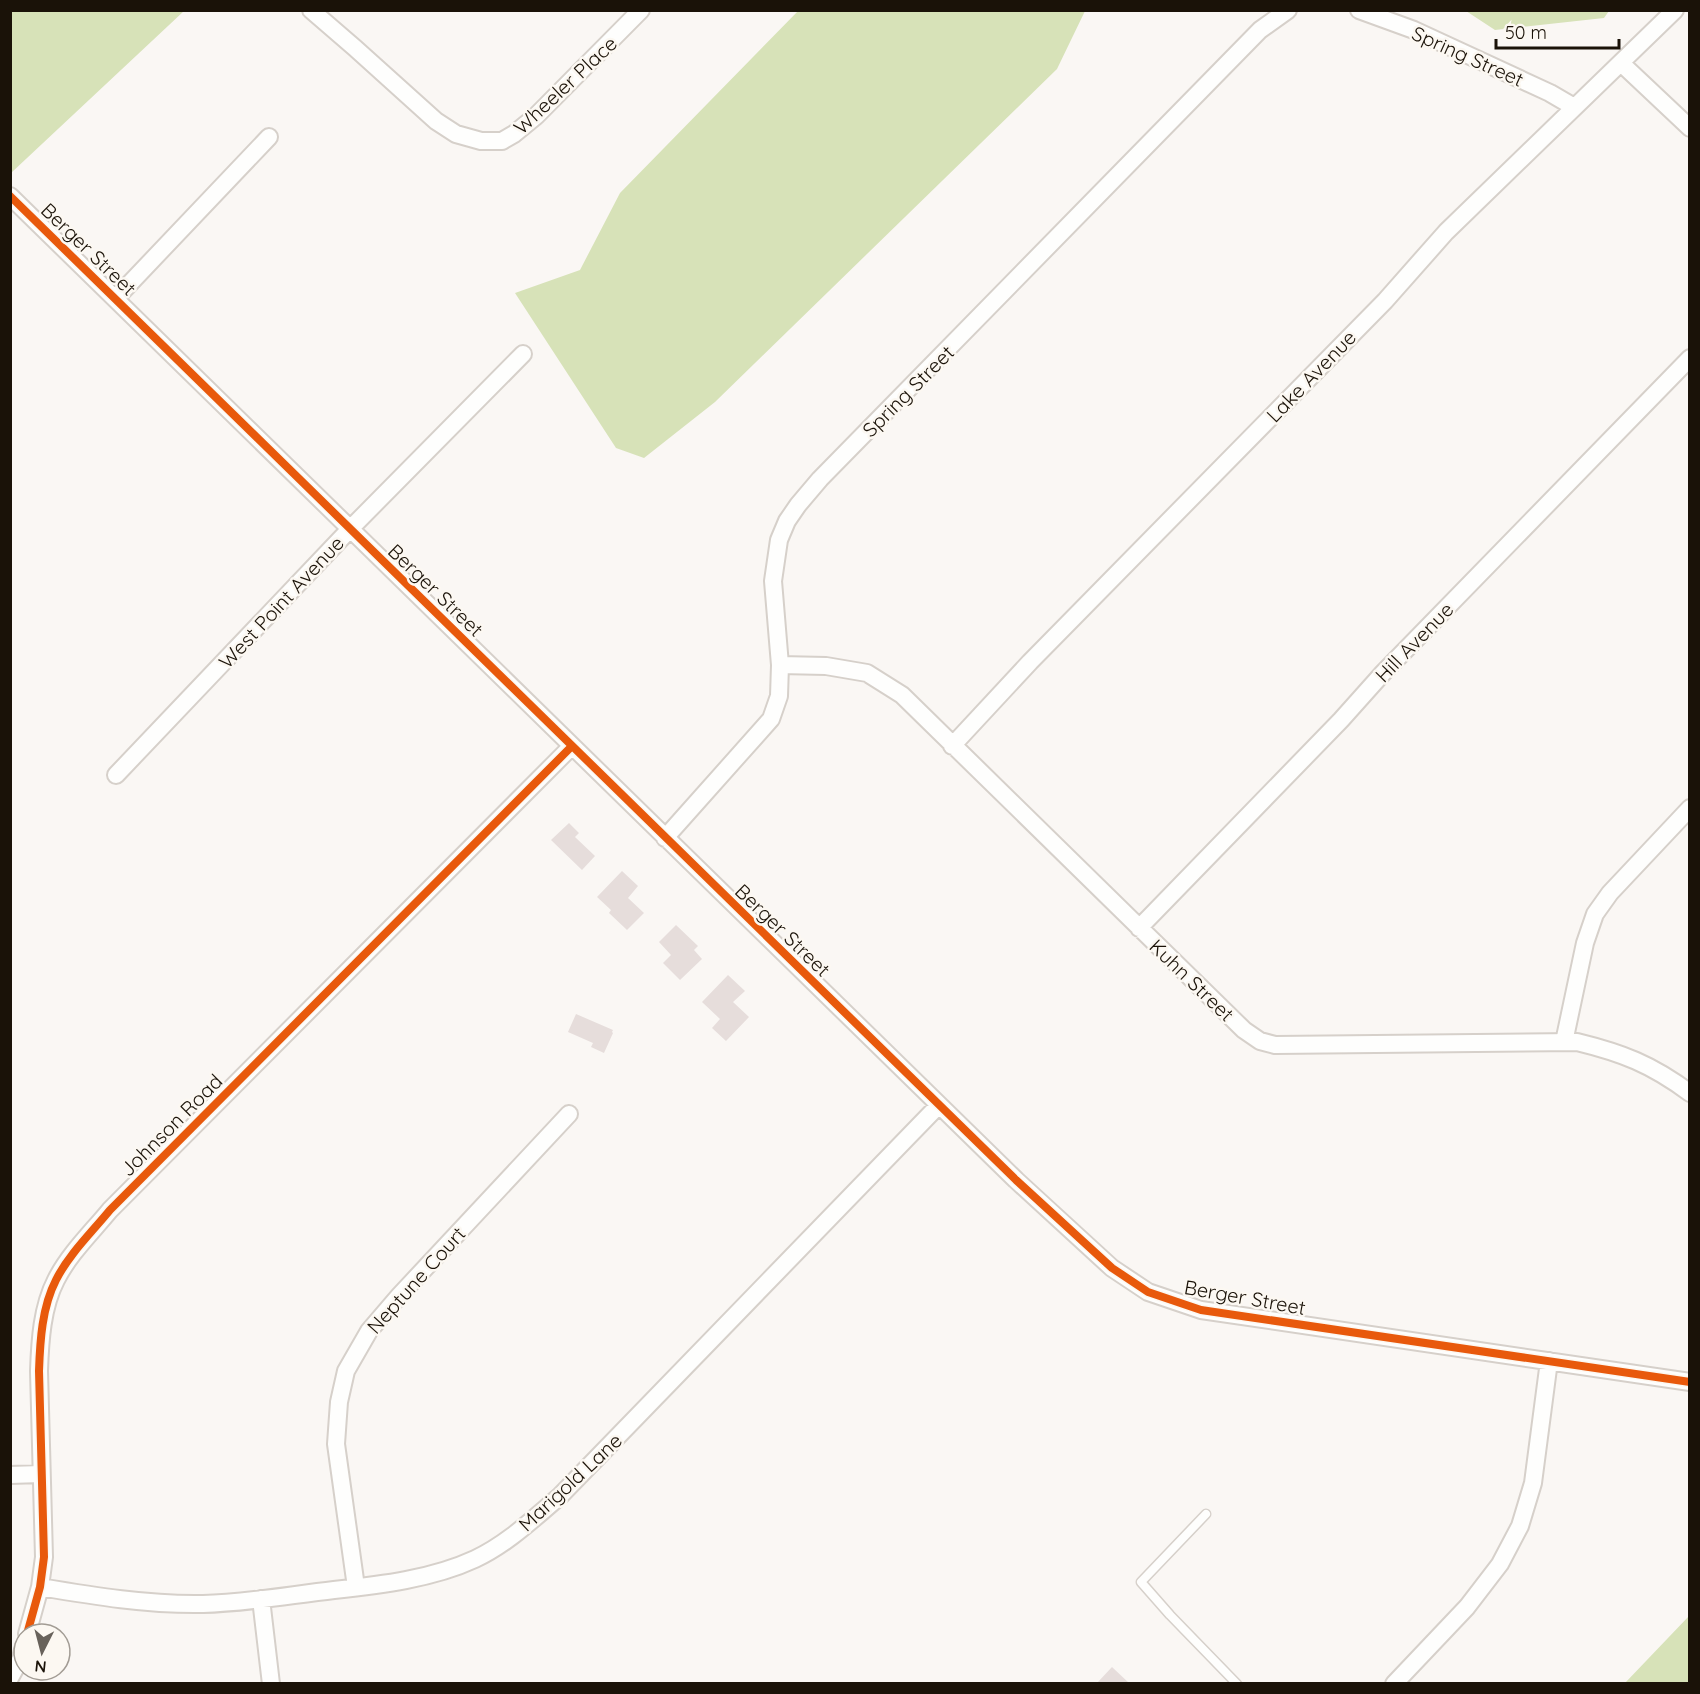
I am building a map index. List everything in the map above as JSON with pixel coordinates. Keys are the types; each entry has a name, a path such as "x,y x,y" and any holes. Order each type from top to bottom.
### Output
{"street":[{"name":"Wheeler Place","path":"311,10 436,121 456,134 481,141 502,141 514,134 552,100 641,10"},
{"name":"Spring Street","path":"665,838 771,719 779,696 780,665 773,581 779,540 798,506 829,471 1260,30 1288,10"},
{"name":"Spring Street","path":"1359,10 1414,30 1550,93 1574,107"},
{"name":"Lake Avenue","path":"952,746 1030,662 1385,301 1446,232 1675,10"},
{"path":"1621,63 1689,128"},
{"path":"116,298 269,137"},
{"name":"Berger Street","path":"10,196 1016,1180 1112,1268 1162,1299 1201,1310 1689,1382"},
{"name":"West Point Avenue","path":"116,775 350,529 523,354"},
{"name":"Hill Avenue","path":"1139,928 1689,358"},
{"name":"Kuhn Street","path":"780,665 826,666 867,673 902,695 1244,1030 1260,1041 1275,1045 1577,1042 1636,1059 1670,1078 1689,1093"},
{"name":"Johnson Road","path":"30,1622 40,1587 44,1557 40,1341 45,1312 56,1280 110,1210 572,746"},
{"path":"1564,1042 1585,943 1595,914 1610,893 1689,808"},
{"name":"Marigold Lane","path":"40,1587 158,1603 203,1604 356,1587 438,1573 475,1559 507,1540 559,1497 939,1105"},
{"name":"Neptune Court","path":"356,1587 336,1444 339,1402 346,1371 369,1331 399,1296 569,1114"},
{"path":"1394,1683 1467,1607 1500,1564 1520,1526 1533,1482 1549,1361"},
{"path":"10,1475 41,1474"},
{"path":"261,1599 270,1683"}],"lane":[{"path":"1206,1514 1141,1582 1237,1683"}],"green space":[{"path":"11,10 184,10 184,11 11,173"},
{"path":"799,10 1085,11 1057,69 715,402 644,458 616,448 515,293 580,270 620,193"},
{"path":"1466,11 1609,11 1604,18 1495,30"},
{"path":"1689,1616 1689,1683 1625,1683"}],"building":[{"path":"569,823 579,833 575,837 595,856 582,870 551,840"},
{"path":"622,871 638,886 628,898 644,913 627,930 609,913 611,910 597,897"},
{"path":"676,925 698,946 694,950 702,959 680,980 663,963 671,955 659,942"},
{"path":"728,975 745,991 733,1002 749,1017 726,1041 712,1028 720,1019 702,1002"},
{"path":"576,1014 613,1030 604,1053 591,1047 593,1043 568,1032"},
{"path":"1112,1667 1129,1683 1097,1683"}],"cycle path":[{"path":"10,196 1016,1180 1112,1268 1148,1292 1201,1310 1690,1382"},
{"path":"30,1622 40,1587 44,1557 39,1371 41,1336 51,1290 61,1270 110,1210 572,746"}]}
